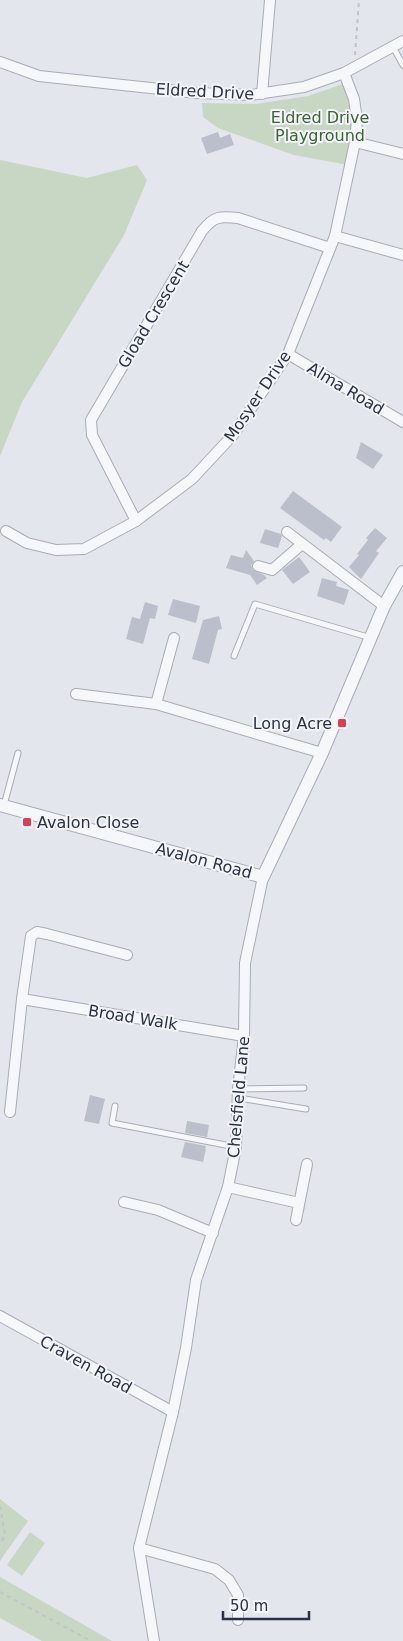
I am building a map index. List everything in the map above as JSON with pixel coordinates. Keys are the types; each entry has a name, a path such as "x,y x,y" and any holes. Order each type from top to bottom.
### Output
{"street":[{"path":"262,94 270,0"},
{"name":"Eldred Drive","path":"0,62 39,76 198,93 251,95 304,87 344,73 403,41"},
{"name":"Mosyer Drive","path":"6,531 36,546 56,550 84,549 136,520 192,479 234,435 288,354 335,236 355,142 357,120 354,99 344,73"},
{"path":"355,142 403,154"},
{"name":"Gload Crescent","path":"136,520 92,435 91,420 202,231 210,221 224,216 238,218 330,248"},
{"path":"335,236 403,255"},
{"name":"Alma Road","path":"288,354 403,422"},
{"path":"287,532 384,606"},
{"path":"258,566 272,570 302,544"},
{"name":"Chelsfield Lane","path":"154,1641 138,1548 186,1348 196,1280 228,1187 236,1147 238,1093 244,1036 245,963 263,877 322,753 384,606 403,572"},
{"path":"156,704 174,638"},
{"path":"76,694 156,704 322,753"},
{"name":"Avalon Road","path":"2,805 263,877"},
{"path":"10,1112 31,936 37,932 48,934 127,955"},
{"name":"Broad Walk","path":"22,999 244,1036"},
{"path":"296,1220 307,1164"},
{"path":"228,1187 299,1203"},
{"path":"124,1202 158,1210 213,1233"},
{"name":"Craven Road","path":"0,1316 172,1412"},
{"path":"138,1548 215,1569 229,1580 238,1595 238,1620"}],"lane":[{"path":"393,46 403,65"},
{"path":"234,656 255,604 371,638"},
{"path":"2,805 18,753"},
{"path":"0,788 8,790"},
{"path":"238,1093 304,1088"},
{"path":"238,1093 306,1109"},
{"path":"115,1106 112,1123 236,1147"}],"path":[{"path":"355,67 359,0"},
{"path":"0,1506 5,1535 0,1545"},
{"path":"0,1592 91,1641"}],"green space":[{"name":"Eldred Drive Playground","path":"343,84 354,125 348,165 294,155 218,128 203,117 202,103 256,104 308,96"},
{"path":"0,160 87,178 137,165 147,180 124,235 22,402 0,456"},
{"path":"0,1499 28,1521 0,1561"},
{"path":"30,1532 45,1543 22,1576 7,1565"},
{"path":"0,1577 112,1641 42,1641 0,1618"}],"building":[{"path":"218,132 220,138 230,134 234,145 207,154 201,138"},
{"path":"361,442 383,455 373,469 356,458"},
{"path":"293,491 342,527 331,542 326,538 324,540 280,508"},
{"path":"375,528 387,538 376,551 379,553 361,579 349,567 368,540 366,538"},
{"path":"265,529 281,534 278,548 260,543"},
{"path":"246,550 254,561 251,565 253,570 267,578 257,585 250,575 226,568 231,555 243,558"},
{"path":"299,557 310,572 293,584 282,570"},
{"path":"322,578 337,582 336,586 349,590 344,605 317,596"},
{"path":"173,599 200,606 196,623 168,615"},
{"path":"145,602 158,606 155,619 150,618 143,644 126,639 132,617 140,619"},
{"path":"219,616 222,629 218,630 209,664 192,659 203,620"},
{"path":"90,1095 105,1099 99,1124 84,1121"},
{"path":"187,1121 209,1125 207,1137 185,1133"},
{"path":"185,1142 206,1146 203,1162 181,1157"}],"place":[{"name":"Long Acre","path":"342,723"},
{"name":"Avalon Close","path":"27,822"}]}
